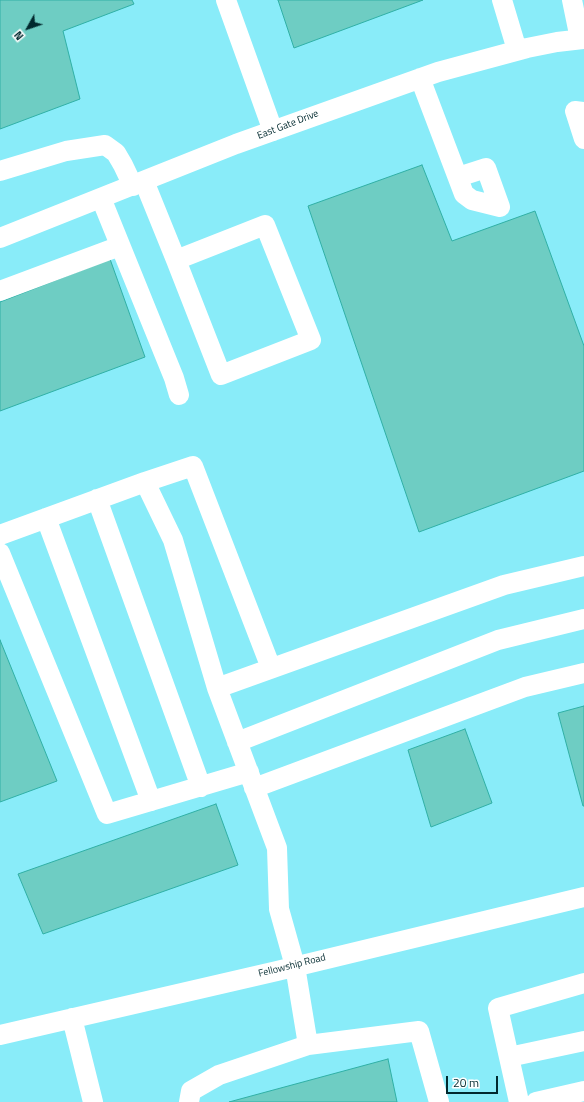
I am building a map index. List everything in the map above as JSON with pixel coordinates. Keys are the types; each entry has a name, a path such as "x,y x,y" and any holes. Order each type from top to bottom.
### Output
{"street":[{"path":"226,0 274,131"},
{"path":"502,0 517,50"},
{"path":"572,0 582,40"},
{"name":"East Gate Drive","path":"0,238 274,131 420,78 460,65 517,50 557,42 582,40"},
{"path":"420,78 458,177"},
{"path":"584,112 575,111 584,139"},
{"path":"0,170 66,151 105,145 116,153 123,165 139,183 176,260 221,375 310,340 265,225 176,260"},
{"path":"101,198 174,378 179,395"},
{"path":"0,291 120,246"},
{"path":"0,535 97,499 193,466 271,668"},
{"path":"145,482 173,540 217,688 277,848 280,909 295,966 308,1045"},
{"path":"97,499 201,787"},
{"path":"46,518 151,801"},
{"path":"0,553 107,814 201,787 251,780 525,687 584,673"},
{"path":"217,688 504,585 584,566"},
{"path":"237,742 498,640 584,620"},
{"name":"Fellowship Road","path":"0,1035 584,897"},
{"path":"519,1102 498,1008 584,983"},
{"path":"72,1018 93,1102"},
{"path":"189,1102 191,1091 219,1074 308,1045 419,1032 439,1102"},
{"path":"509,1057 584,1041"},
{"path":"536,1102 584,1091"}],"shaded area":[{"path":"0,0 584,0 584,1102 0,1102"}],"building":[{"path":"0,0 132,0 134,4 63,31 80,99 0,129"},
{"path":"278,0 423,0 294,48"},
{"path":"422,165 452,241 535,211 584,346 584,471 419,532 308,206"},
{"path":"110,259 145,357 0,411 0,302"},
{"path":"0,640 57,781 0,802"},
{"path":"584,706 584,806 583,806 558,713"},
{"path":"465,729 492,803 431,827 408,750"},
{"path":"216,804 238,865 43,934 18,874"},
{"path":"388,1059 397,1102 229,1102"}]}
